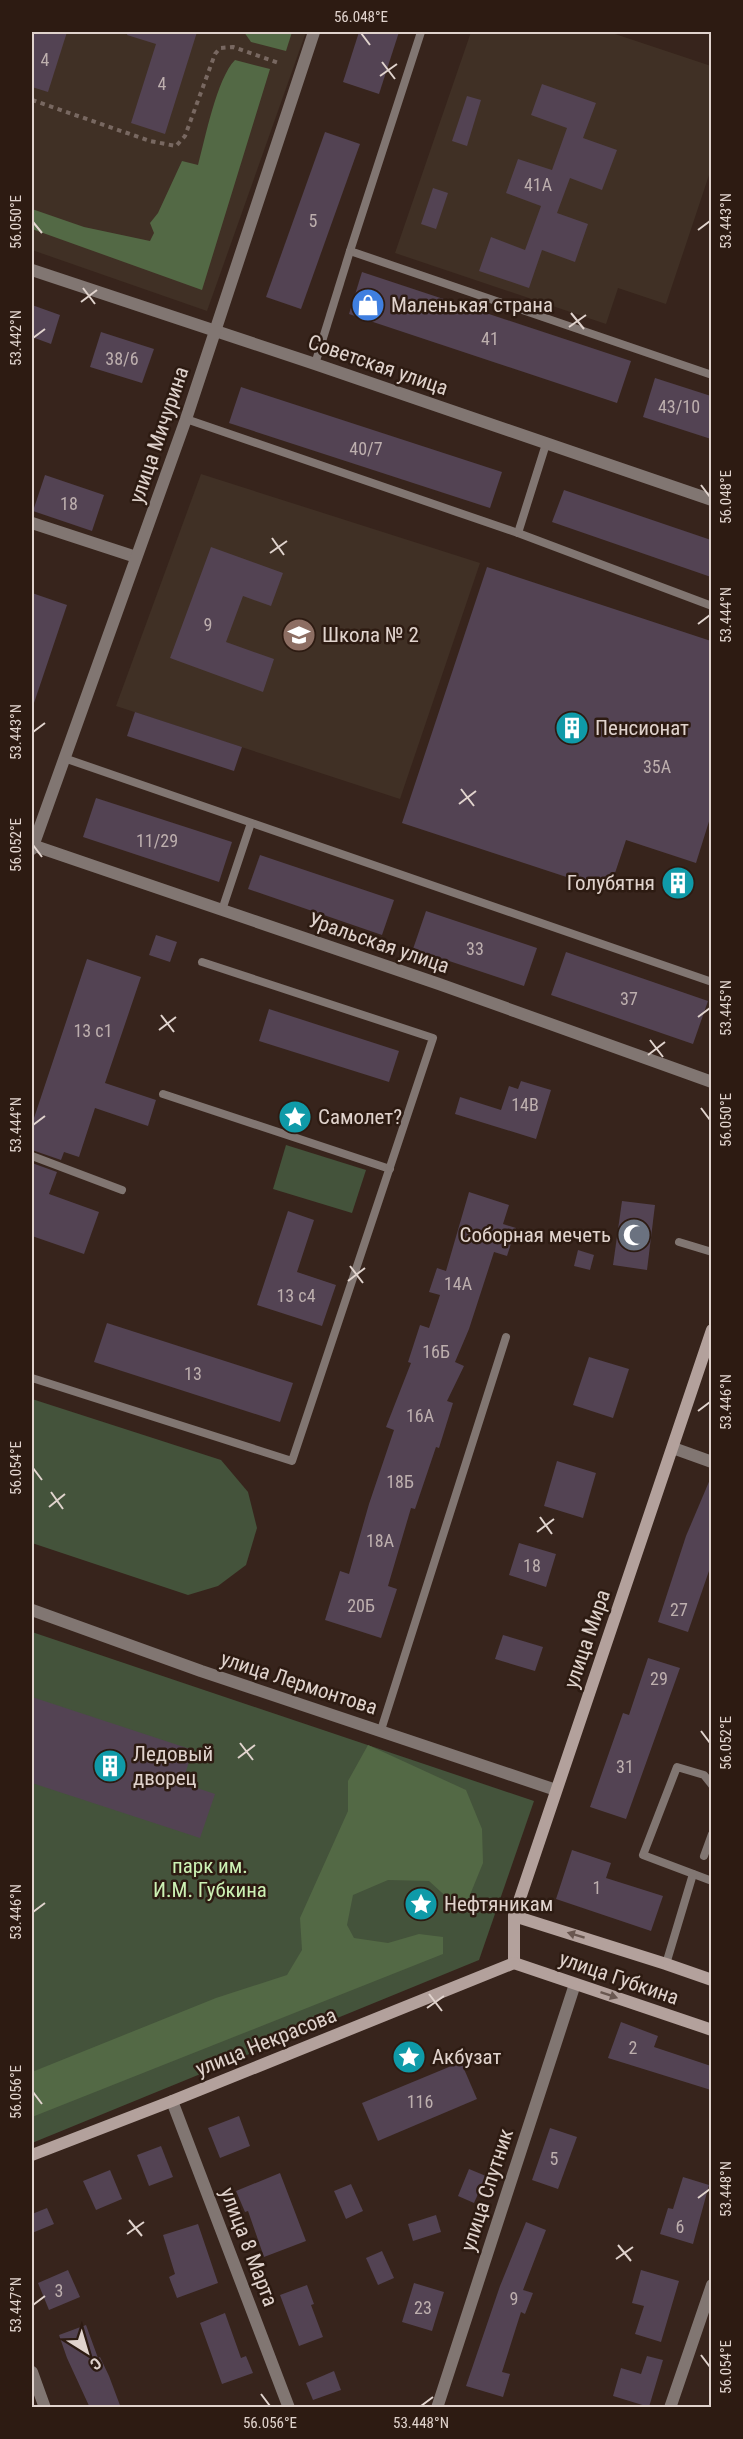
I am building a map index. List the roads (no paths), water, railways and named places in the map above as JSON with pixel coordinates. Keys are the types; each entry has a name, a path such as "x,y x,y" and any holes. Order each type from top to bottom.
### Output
{"street":[{"name":"улица Мичурина","path":"32,846 186,419 315,32"},
{"name":"Советская улица","path":"32,270 711,500"},
{"path":"32,523 136,557"},
{"name":"Уральская улица","path":"32,846 439,984 711,1082"},
{"name":"улица Мира","path":"514,1963 514,1916 711,1330"},
{"path":"673,1448 711,1461"},
{"name":"улица Лермонтова","path":"32,1610 201,1671 556,1790"},
{"name":"улица Губкина","path":"514,1916 711,1980"},
{"name":"улица Губкина","path":"514,1963 711,2030"},
{"name":"улица Некрасова","path":"32,2155 514,1963"},
{"name":"улица Спутник","path":"437,2408 575,1984"},
{"name":"улица 8 Марта","path":"172,2101 289,2408"},
{"path":"670,2408 708,2305 711,2284"},
{"path":"32,2372 45,2408"}],"lane":[{"path":"315,364 421,32"},
{"path":"350,251 711,375"},
{"path":"186,419 518,533 711,606"},
{"path":"518,533 546,444"},
{"path":"64,758 711,982"},
{"path":"222,910 251,823"},
{"path":"32,1377 292,1461 434,1038 202,962"},
{"path":"163,1094 390,1169"},
{"path":"32,1156 122,1190"},
{"path":"679,1242 711,1252"},
{"path":"381,1730 506,1337"},
{"path":"711,1785 704,1774 676,1767 643,1856 711,1881"},
{"path":"704,1856 711,1834"},
{"path":"666,1964 693,1874"}],"place":[{"name":"Маленькая страна","path":"368,305"},
{"name":"Школа № 2","path":"299,635"},
{"name":"Пенсионат","path":"572,728"},
{"name":"Голубятня","path":"678,883"},
{"name":"Самолет?","path":"295,1117"},
{"name":"Соборная мечеть","path":"634,1235"},
{"name":"Ледовый дворец","path":"110,1766"},
{"name":"Нефтяникам","path":"421,1904"},
{"name":"Акбузат","path":"409,2057"}],"park label":[{"name":"парк им. И.М. Губкина","path":"210,1878"}]}
